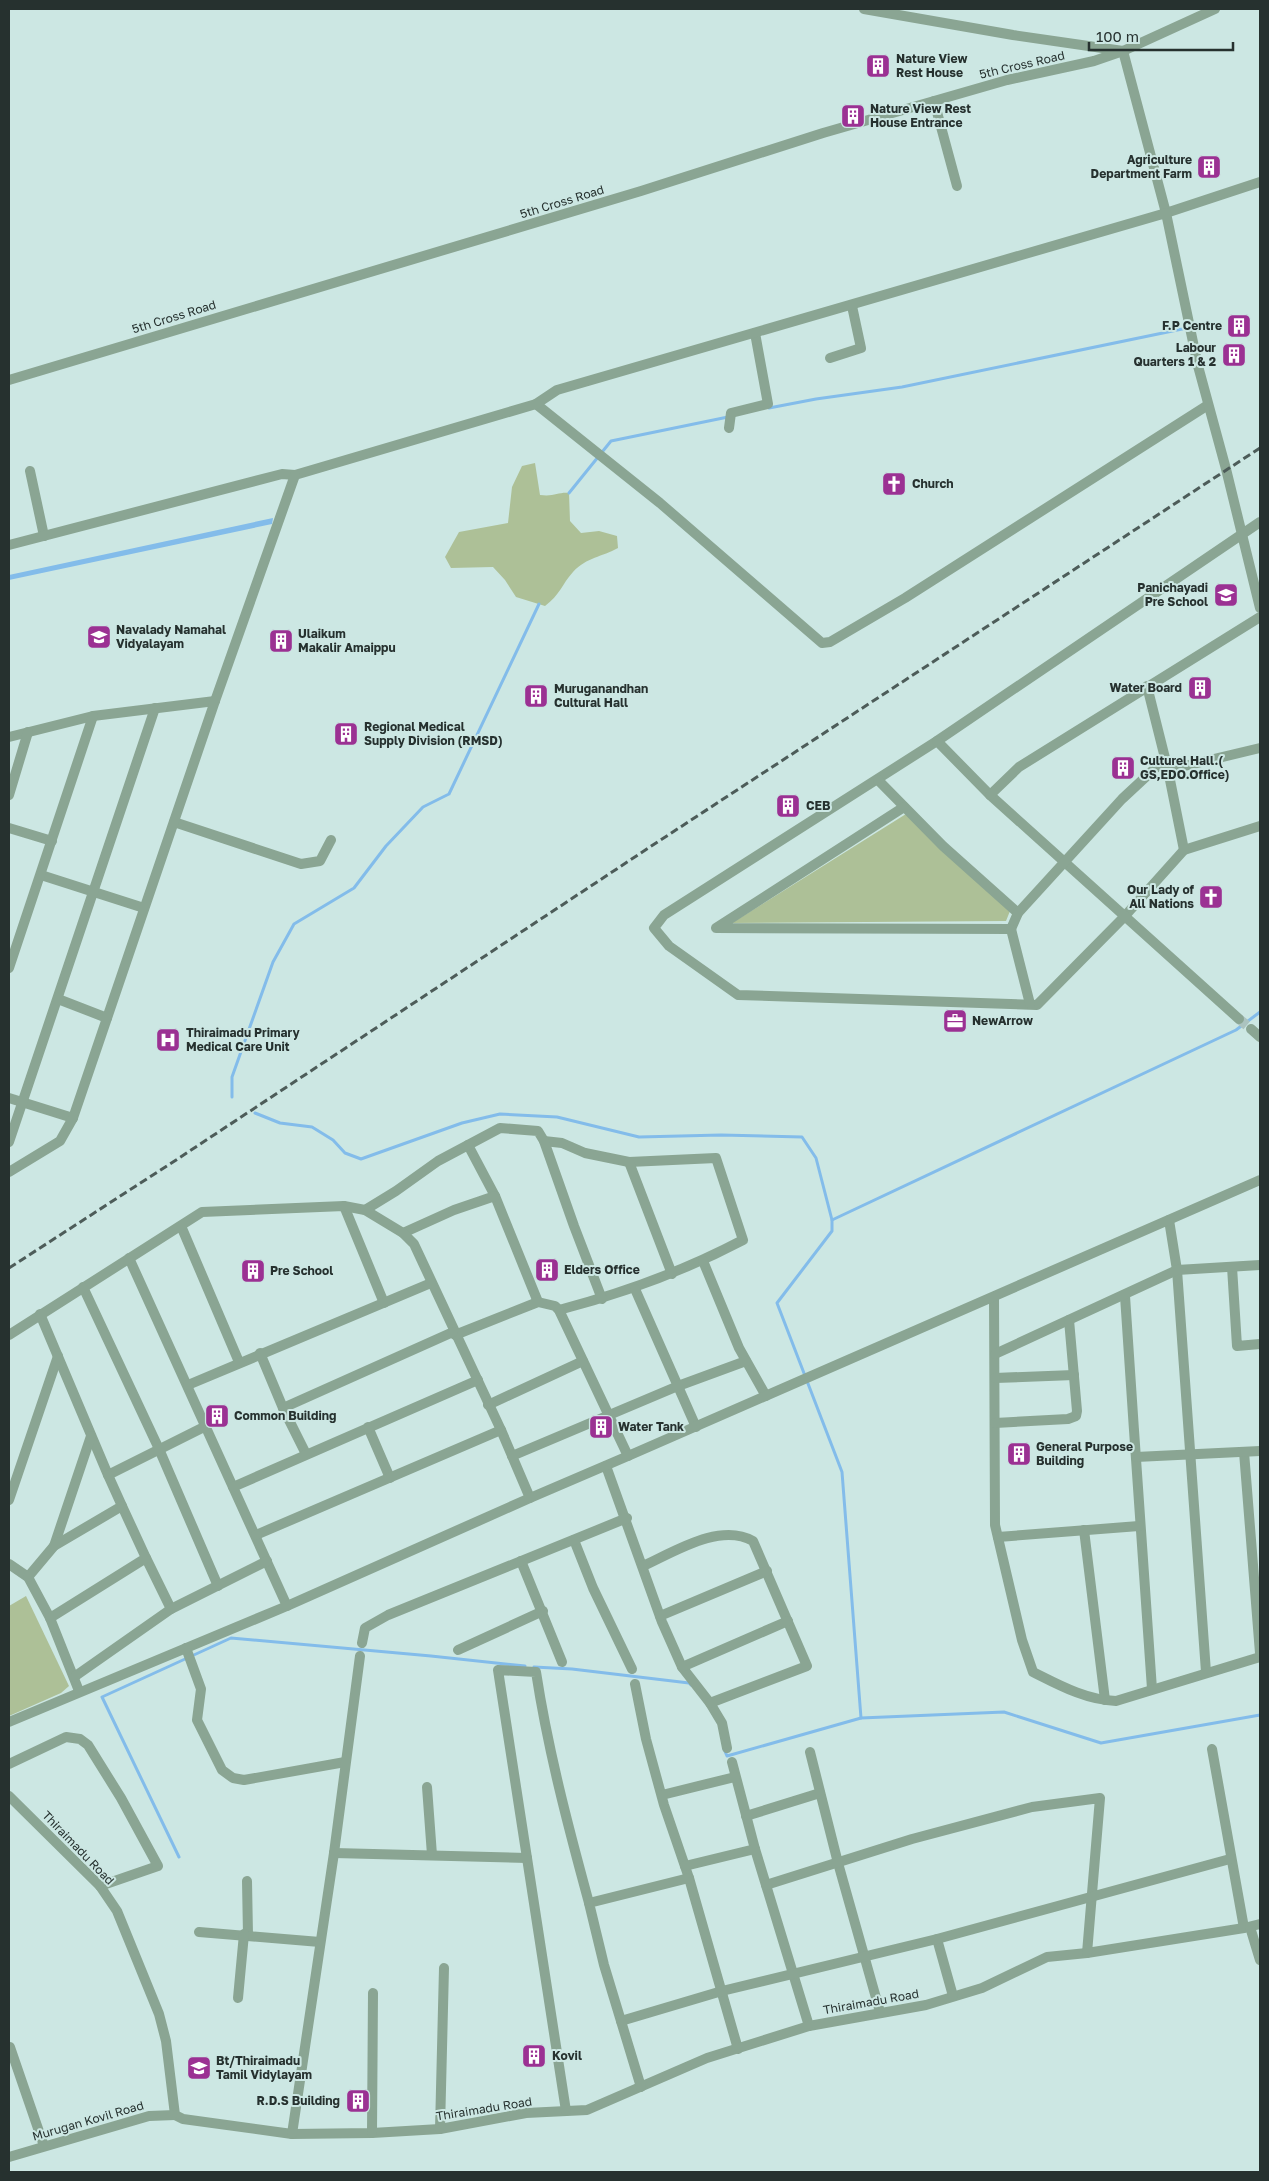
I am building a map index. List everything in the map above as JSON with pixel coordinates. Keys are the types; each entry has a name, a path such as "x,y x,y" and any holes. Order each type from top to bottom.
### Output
{"street":[{"path":"864,9 1013,35 1123,51 1166,213 1198,366 1226,469 1260,608"},
{"name":"5th Cross Road","path":"9,380 632,194 818,134 1007,80 1094,61 1123,51 1215,9"},
{"path":"934,101 957,186"},
{"path":"9,545 282,474 295,475 536,404 556,390 852,306 1166,213 1260,182"},
{"path":"830,358 862,348 852,306"},
{"path":"729,428 731,413 768,404 755,333"},
{"path":"536,404 660,503 822,643 830,642 905,598 1208,405"},
{"path":"30,471 44,536"},
{"path":"9,1172 60,1141 73,1118 215,701 295,475"},
{"path":"1260,522 878,780 664,915 654,928 669,946 738,995 1037,1005 1124,917 1184,850 1260,826"},
{"path":"990,795 1019,767 1260,617"},
{"path":"1147,686 1168,770 1184,850"},
{"path":"9,736 92,716 215,701"},
{"path":"9,1142 155,708"},
{"path":"9,968 92,716"},
{"path":"9,795 28,732"},
{"path":"937,741 990,795 1239,1019"},
{"path":"1168,770 1260,748"},
{"path":"1030,1004 1011,928 1018,913 1122,799 1165,759"},
{"path":"878,780 943,846 1018,913"},
{"path":"904,807 716,928 1011,928"},
{"path":"174,822 301,864 320,861 331,840"},
{"path":"9,828 52,841"},
{"path":"41,875 144,908"},
{"path":"58,999 107,1018"},
{"path":"1251,1028 1260,1037"},
{"path":"9,1098 73,1118"},
{"path":"365,1210 396,1192 438,1161 500,1128 538,1131 544,1141 602,1299"},
{"path":"544,1141 562,1143 585,1153 629,1162 716,1158 743,1240 703,1261 672,1274 602,1299 559,1310"},
{"path":"468,1145 495,1196 538,1302"},
{"path":"629,1162 672,1274"},
{"path":"9,1722 80,1692 188,1655 287,1606 530,1498 1260,1180"},
{"path":"403,1233 454,1210 495,1196"},
{"path":"344,1206 384,1303"},
{"path":"9,1335 202,1212 344,1206 365,1210 403,1233 414,1244 454,1334 501,1430 530,1498"},
{"path":"1169,1220 1177,1270 1206,1672"},
{"path":"181,1226 239,1362"},
{"path":"129,1258 188,1384 287,1606"},
{"path":"703,1261 746,1360 766,1396"},
{"path":"995,1354 1096,1306 1125,1296 1177,1270 1260,1266"},
{"path":"1232,1267 1237,1346 1260,1344"},
{"path":"188,1384 431,1283"},
{"path":"83,1287 159,1449 218,1586"},
{"path":"635,1288 696,1427"},
{"path":"1125,1296 1139,1526 1152,1689"},
{"path":"994,1297 994,1525 1022,1640 1033,1672 1066,1689 1105,1700 1116,1701 1260,1655 1244,1452"},
{"path":"283,1408 454,1334 538,1302 555,1306 559,1310 628,1456"},
{"path":"40,1314 108,1475 171,1609"},
{"path":"995,1423 1068,1419 1076,1416 1069,1320"},
{"path":"260,1353 283,1408 306,1454"},
{"path":"9,1500 58,1356"},
{"path":"512,1456 678,1386 746,1360"},
{"path":"488,1405 583,1361"},
{"path":"995,1378 1074,1375"},
{"path":"233,1487 478,1380"},
{"path":"108,1475 206,1426"},
{"path":"368,1428 390,1478"},
{"path":"256,1535 501,1430"},
{"path":"54,1546 91,1436"},
{"path":"1136,1457 1260,1451"},
{"path":"606,1466 660,1616 682,1667 710,1703 722,1724 728,1748"},
{"path":"28,1577 54,1546 122,1506"},
{"path":"362,1643 365,1628 388,1616 626,1518"},
{"path":"998,1537 1139,1526"},
{"path":"1084,1530 1105,1700"},
{"path":"643,1566 697,1542 718,1536 743,1535 753,1541 807,1666 710,1703"},
{"path":"574,1540 593,1588 632,1669"},
{"path":"50,1618 146,1558"},
{"path":"74,1677 171,1609 267,1561"},
{"path":"521,1561 543,1611 562,1662"},
{"path":"9,1564 28,1577 50,1618 80,1692"},
{"path":"660,1616 767,1572"},
{"path":"458,1650 543,1611"},
{"path":"682,1667 788,1621"},
{"path":"188,1655 202,1689 197,1720 222,1770 233,1778 244,1780 345,1762"},
{"path":"292,2134 334,1853 360,1656"},
{"path":"566,2111 498,1670 536,1672 553,1764 604,1965 641,2087"},
{"path":"635,1684 646,1739 689,1878 738,2049"},
{"path":"9,1764 66,1737 80,1739 88,1745 121,1798 158,1866 100,1886"},
{"path":"1212,1749 1230,1859 1260,1960"},
{"path":"810,1752 838,1863 880,2012"},
{"path":"732,1762 755,1850 809,2026"},
{"path":"662,1795 735,1777"},
{"path":"426,1787 432,1856"},
{"path":"746,1816 820,1793"},
{"name":"Thiraimadu Road","path":"9,1796 100,1886 117,1911 159,2014 166,2041 175,2115 183,2119 292,2134 372,2133 440,2129 526,2113 586,2110 707,2058 809,2026 926,2005 982,1988 1048,1957 1087,1953 1251,1927"},
{"path":"766,1885 912,1839 1032,1807 1100,1798 1087,1953"},
{"path":"685,1866 755,1850"},
{"path":"334,1853 527,1858"},
{"path":"621,2021 793,1972 937,1938 1230,1859"},
{"path":"589,1903 689,1878"},
{"path":"238,1998 246,1934 247,1881"},
{"path":"199,1932 246,1934 320,1942"},
{"path":"937,1938 953,1996"},
{"path":"440,2129 444,1968"},
{"path":"372,2133 373,1993"},
{"path":"10,2046 44,2146"},
{"name":"Murugan Kovil Road","path":"9,2157 149,2116 175,2115"}],"green space":[{"path":"535,463 540,495 569,493 570,521 581,533 599,531 617,536 618,548 589,560 578,567 569,576 554,598 545,606 516,597 505,580 493,567 451,568 445,557 459,532 508,523 512,487 522,466"},
{"path":"906,814 1010,911 1006,921 732,923"},
{"path":"26,1596 69,1686 61,1693 9,1716 9,1606"}],"water":[{"path":"273,518 272,524 9,580 9,575"}],"waterway":[{"path":"769,408 816,399 902,387 1187,328"},
{"path":"569,493 611,441 728,417"},
{"path":"232,1097 232,1077 273,962 294,924 354,888 386,846 423,807 449,794 539,604"},
{"path":"255,1113 280,1123 312,1127 333,1140 345,1153 361,1159 462,1123 500,1114 557,1117 639,1137 721,1135 802,1137 816,1158 832,1220 1236,1030 1260,1012"},
{"path":"832,1220 832,1231 777,1303 842,1472 861,1718 1004,1712 1101,1743 1260,1715"},
{"path":"179,1857 102,1697 231,1638 525,1666"},
{"path":"534,1667 572,1669 689,1683 691,1685"},
{"path":"724,1749 727,1756 861,1718"}],"tunnel":[{"path":"1239,1019 1251,1029"}],"railway":[{"path":"9,1268 1260,448"}],"place":[{"name":"Nature View Rest House","path":"878,66"},
{"name":"Nature View Rest House Entrance","path":"853,116"},
{"name":"Agriculture Department Farm","path":"1209,167"},
{"name":"F.P Centre","path":"1239,326"},
{"name":"Labour Quarters 1 & 2","path":"1234,355"},
{"name":"Church","path":"894,484"},
{"name":"Panichayadi Pre School","path":"1226,595"},
{"name":"Navalady Namahal Vidyalayam","path":"99,637"},
{"name":"Ulaikum Makalir Amaippu","path":"281,641"},
{"name":"Water Board","path":"1200,688"},
{"name":"Muruganandhan Cultural Hall","path":"536,696"},
{"name":"Regional Medical Supply Division (RMSD)","path":"346,734"},
{"name":"Culturel Hall.( GS,EDO.Office)","path":"1123,768"},
{"name":"CEB","path":"788,806"},
{"name":"Our Lady of All Nations","path":"1211,897"},
{"name":"NewArrow","path":"955,1021"},
{"name":"Thiraimadu Primary Medical Care Unit","path":"168,1040"},
{"name":"Elders Office","path":"547,1270"},
{"name":"Pre School","path":"253,1271"},
{"name":"Common Building","path":"217,1416"},
{"name":"Water Tank","path":"601,1427"},
{"name":"General Purpose Building","path":"1019,1454"},
{"name":"Kovil","path":"534,2056"},
{"name":"Bt/Thiraimadu Tamil Vidylayam","path":"199,2068"},
{"name":"R.D.S Building","path":"358,2101"}]}
